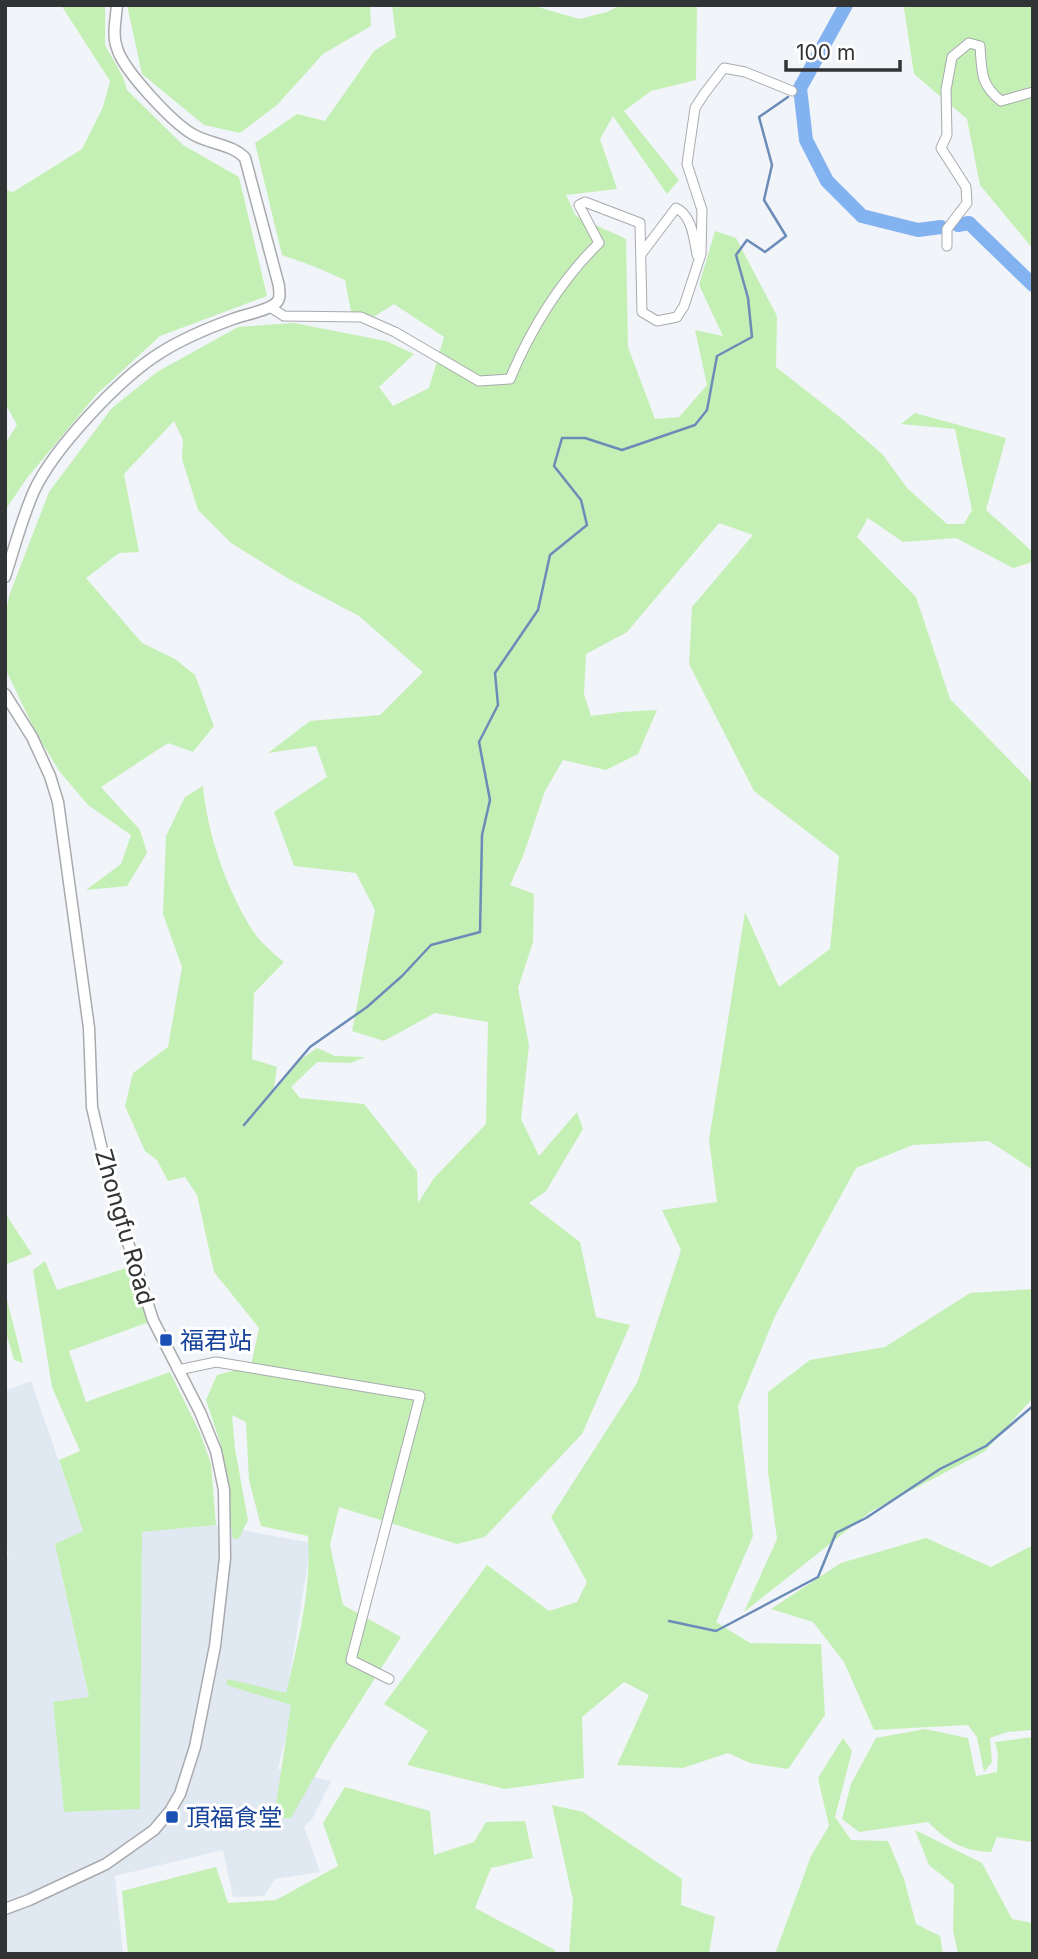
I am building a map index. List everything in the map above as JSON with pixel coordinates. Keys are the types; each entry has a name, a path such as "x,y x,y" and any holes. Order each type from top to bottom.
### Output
{"street":[{"path":"5,577 34,491 45,472 85,422 124,380 160,354 190,337 231,319 270,307 280,297 245,158 234,150 193,135 156,102 138,81 117,49 114,34 117,5"},
{"path":"947,246 947,229 967,203 966,187 942,148 947,135 946,90 952,57 968,43 980,46 983,80 989,92 1001,102 1033,92"},
{"path":"270,307 284,316 361,317 395,331 480,381 510,379 564,282 598,243 579,205 585,202 640,223 642,312 657,321 677,317 684,306 702,242 702,211 687,164 695,108 724,68 745,72 792,91"},
{"path":"642,253 676,208 682,211 688,220 698,263"},
{"name":"Zhongfu Road","path":"5,694 32,737 50,776 58,802 89,1028 92,1107 112,1193 153,1320 200,1412 216,1451 224,1490 225,1558 215,1647 195,1747 184,1782 170,1811 154,1830 106,1864 5,1909"},
{"path":"178,1370 216,1362 420,1396 351,1660 389,1679"}],"shaded area":[{"path":"31,1381 83,1531 55,1544 89,1698 53,1703 64,1812 140,1809 142,1532 216,1525 311,1543 286,1699 294,1702 278,1769 331,1781 312,1819 304,1827 320,1872 275,1879 264,1896 233,1897 223,1850 115,1876 123,1954 5,1954 5,1555 9,1554 5,1545 5,1391"}],"green space":[{"path":"61,5 105,5 105,45 123,77 127,90 183,145 239,177 267,296 160,336 96,395 27,478 6,509 5,444 17,425 5,403 5,190 13,192 82,149 103,107 110,81"},
{"path":"127,5 370,5 371,26 323,54 277,105 240,133 204,125 142,74"},
{"path":"392,5 531,5 579,19 607,12 621,5 697,5 696,80 651,91 624,111 679,180 667,194 613,116 600,139 617,189 566,195 576,216 626,239 628,347 655,419 679,417 707,385 695,330 723,336 699,285 715,231 736,238 777,316 776,367 883,455 907,488 947,524 964,524 972,510 955,429 901,424 915,413 1006,438 986,510 1033,552 1033,562 1013,568 956,538 903,542 868,518 857,537 916,597 950,699 1033,784 1033,1170 989,1141 913,1145 856,1168 775,1316 738,1406 753,1536 716,1622 750,1643 821,1644 825,1715 788,1769 750,1763 728,1753 683,1768 617,1765 649,1695 624,1682 582,1717 584,1778 505,1789 407,1765 428,1731 384,1704 487,1565 549,1611 577,1602 587,1582 551,1517 637,1383 681,1250 662,1210 717,1202 709,1140 745,912 779,987 830,949 839,856 754,791 689,664 692,607 753,535 719,523 627,632 586,654 584,694 591,716 657,710 638,754 606,770 563,760 545,791 510,885 534,894 533,942 518,988 529,1045 521,1119 539,1156 577,1112 583,1129 546,1191 529,1203 580,1242 596,1317 630,1325 582,1434 485,1537 457,1544 339,1507 330,1545 343,1605 401,1637 330,1749 291,1818 274,1818 291,1705 226,1685 228,1679 286,1693 306,1595 308,1536 261,1526 249,1480 246,1422 232,1415 235,1449 248,1520 239,1538 233,1539 220,1442 206,1400 217,1375 251,1366 259,1328 214,1272 197,1195 185,1177 168,1181 157,1160 145,1151 125,1106 133,1073 168,1047 182,967 163,914 166,836 185,797 203,786 214,842 235,898 256,935 284,962 254,993 252,1059 277,1067 273,1093 300,1060 317,1048 335,1056 365,1057 351,1063 317,1062 291,1087 300,1098 364,1104 417,1171 418,1203 434,1178 486,1124 488,1022 435,1013 384,1041 352,1031 375,910 356,873 294,866 274,812 327,777 316,746 268,753 310,721 380,715 423,672 359,616 289,579 231,543 198,510 182,459 183,440 174,421 124,474 139,552 119,553 86,578 142,643 175,659 195,675 214,726 193,752 168,743 101,787 140,830 147,853 127,886 86,890 121,864 131,835 88,805 60,772 36,733 5,668 5,620 9,596 49,492 112,408 157,372 238,327 294,323 386,341 414,354 379,387 393,406 429,388 444,337 394,304 367,321 352,317 345,280 282,255 255,143 297,114 325,121 374,51 396,37"},
{"path":"906,5 1033,5 1033,249 980,185 967,119 914,74 904,8"},
{"path":"5,1206 7,1216 32,1254 5,1265 7,1234"},
{"path":"45,1261 57,1290 133,1266 149,1322 69,1351 86,1402 170,1372 200,1433 211,1464 216,1525 142,1532 140,1809 64,1812 53,1702 89,1697 55,1544 83,1531 59,1460 80,1451 52,1387 33,1270"},
{"path":"1033,1289 1033,1398 984,1452 870,1512 744,1612 777,1539 768,1472 768,1392 810,1360 885,1347 970,1293"},
{"path":"5,1292 23,1363 14,1360 5,1329"},
{"path":"926,1538 991,1567 1033,1545 1033,1730 1007,1732 990,1738 992,1762 984,1772 977,1737 968,1725 874,1730 844,1662 813,1622 771,1609 841,1563"},
{"path":"925,1729 968,1738 976,1776 997,1772 998,1754 995,1742 1033,1737 1033,1842 997,1837 991,1852 972,1850 956,1844 928,1822 859,1832 842,1819 851,1784 876,1738"},
{"path":"843,1738 852,1751 835,1817 851,1840 888,1841 904,1879 916,1924 940,1936 943,1954 775,1954 811,1856 829,1826 818,1778"},
{"path":"345,1787 430,1811 434,1855 474,1842 486,1822 525,1821 533,1858 491,1868 475,1908 555,1950 555,1954 128,1954 122,1891 216,1867 228,1903 276,1900 338,1866 323,1823"},
{"path":"552,1805 583,1812 682,1879 681,1905 715,1917 709,1954 569,1954 573,1900"},
{"path":"915,1830 982,1863 1012,1919 1033,1923 1033,1954 958,1954 953,1930 954,1885 929,1865"}],"waterway":[{"path":"846,5 800,88 806,140 827,181 862,216 918,230 941,227"},
{"path":"244,1125 310,1047 367,1007 431,945 480,932 482,835 490,800 479,742 498,705 495,673 538,610 550,555 587,525 581,500 554,466 562,438 585,438 622,450 695,425 707,410 717,356 752,337 748,298 736,255 747,240 765,252 786,236 764,200 772,165 759,117 788,97"},
{"path":"958,225 969,223 1033,285"},
{"path":"669,1621 716,1631 818,1577 836,1533 866,1518 940,1469 986,1446 1033,1406"}],"place":[{"name":"福君站","path":"166,1340"},
{"name":"頂福食堂","path":"172,1817"}]}
